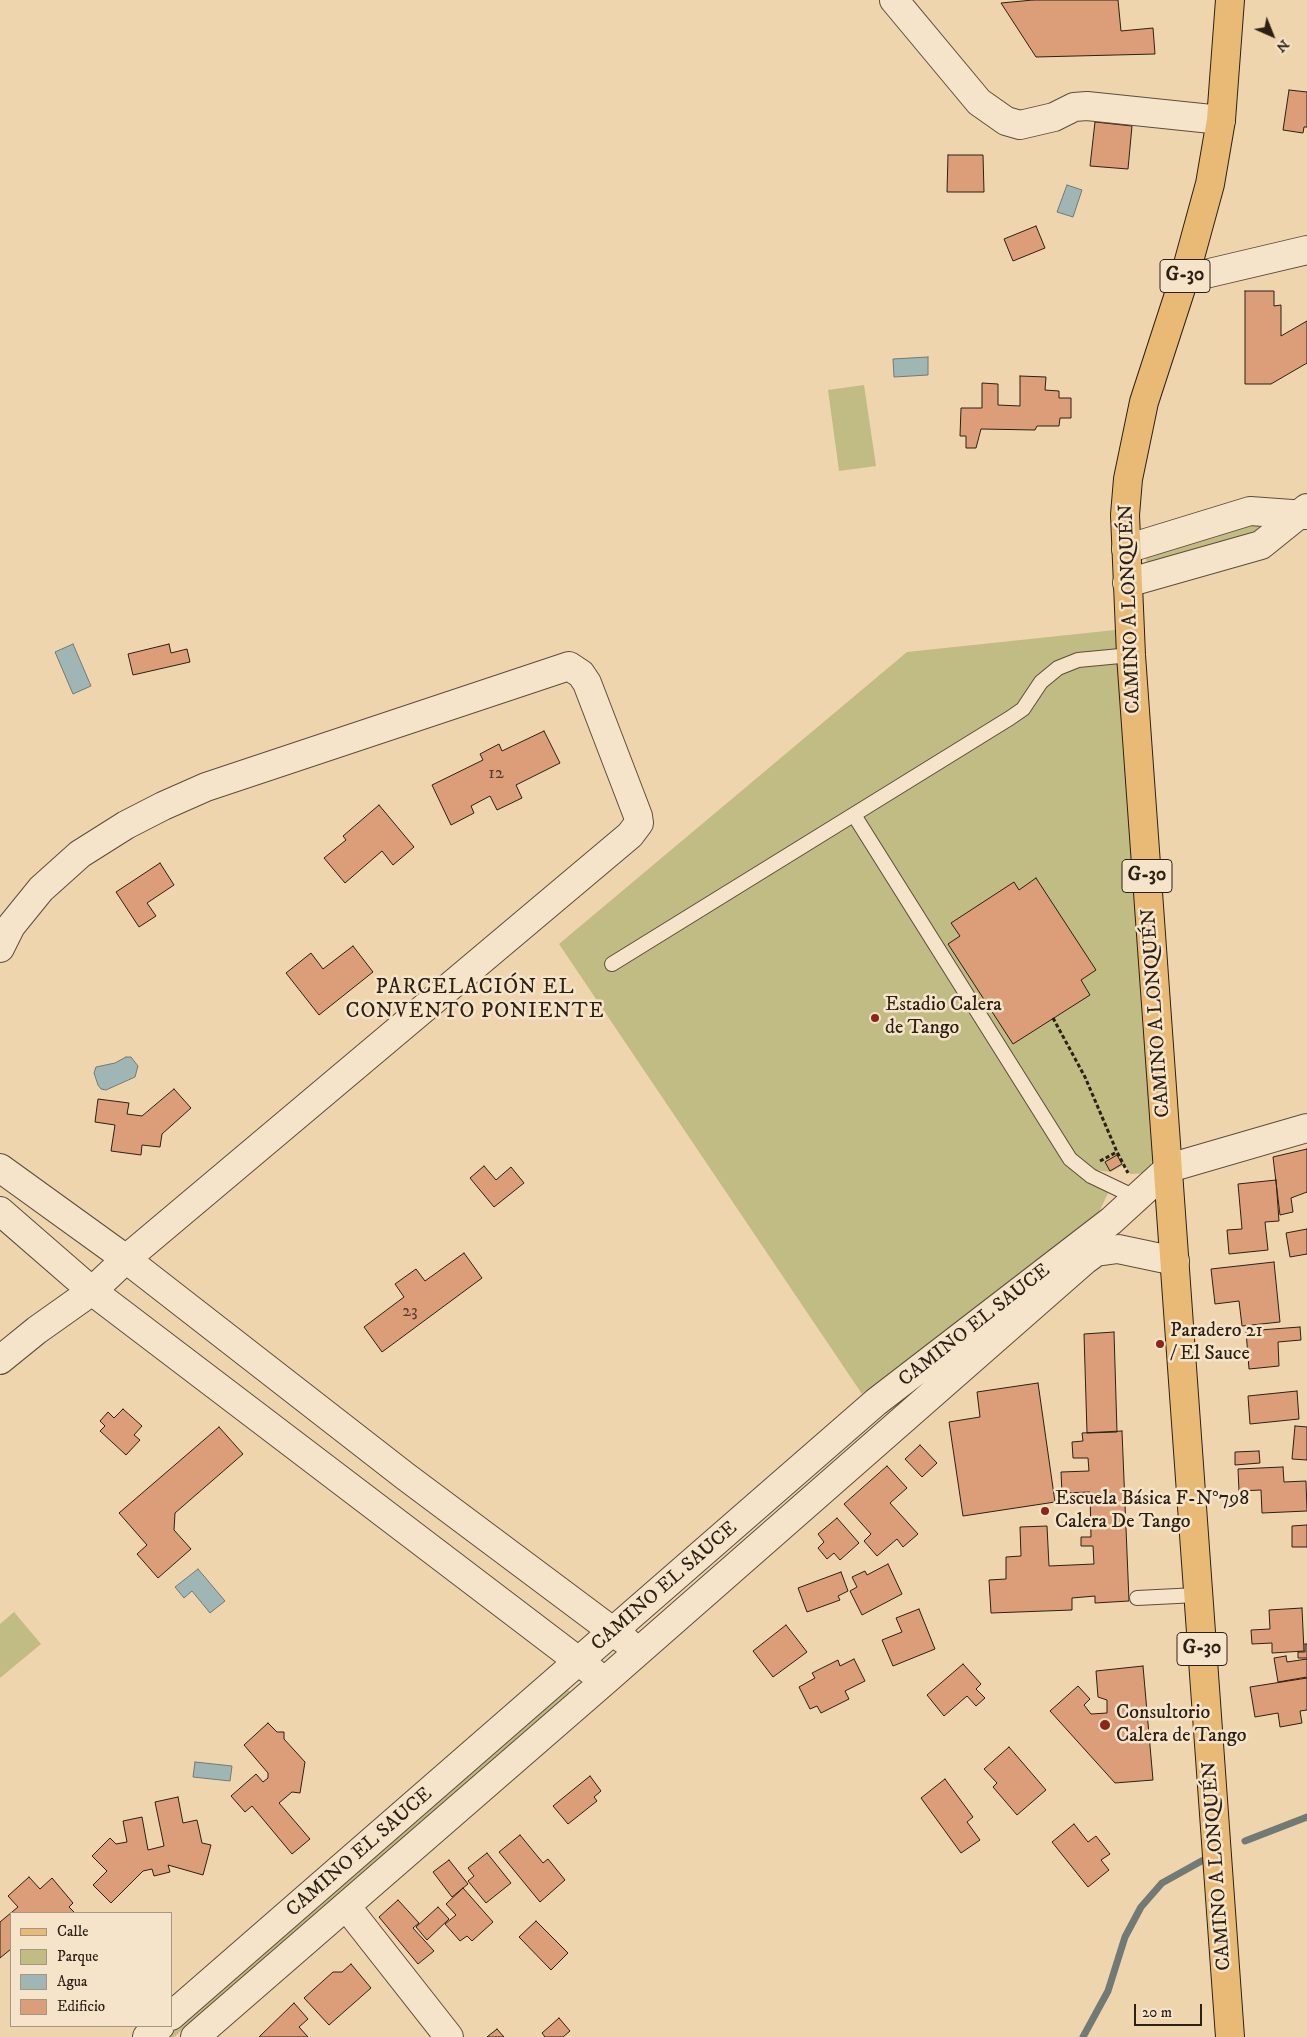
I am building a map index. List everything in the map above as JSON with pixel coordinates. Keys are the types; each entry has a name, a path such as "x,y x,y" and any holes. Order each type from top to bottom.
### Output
{"main road":[{"name":"CAMINO A LONQUÉN","path":"1230,0 1221,120 1210,184 1184,280 1144,402 1128,479 1125,515 1131,655 1230,2037"}],"street":[{"path":"894,0 979,102 1006,121 1020,125 1054,117 1074,107 1087,106 1221,120"},
{"path":"1184,280 1307,250"},
{"path":"1126,549 1250,511 1305,512"},
{"path":"1127,583 1261,545 1305,512"},
{"path":"0,948 11,926 41,889 80,854 126,825 163,806 206,787 569,666 581,674 587,683 638,816 636,828 126,1259 92,1292 37,1330 0,1360"},
{"path":"1169,1168 1307,1128"},
{"path":"0,1168 126,1259 405,1476 614,1631 638,1651"},
{"name":"CAMINO EL SAUCE","path":"172,2015 580,1662 876,1402 1111,1220 1169,1168"},
{"path":"0,1211 92,1292 606,1681"},
{"path":"1111,1220 1113,1237 1118,1249"},
{"name":"CAMINO EL SAUCE","path":"195,2037 606,1681 1085,1260 1096,1252 1118,1249 1175,1261"},
{"path":"378,1509 405,1476"},
{"path":"346,1906 449,2037"},
{"path":"148,2037 159,2027"}],"lane":[{"path":"612,964 1010,718 1023,708 1041,682 1058,668 1078,660 1131,655"},
{"path":"854,815 1070,1159 1091,1176 1137,1198"},
{"path":"1137,1598 1197,1595"}],"path":[{"path":"1053,1018 1085,1078 1124,1165"},
{"path":"1149,1736 1162,1736"}],"green space":[{"path":"864,385 876,466 839,471 828,390"},
{"path":"1252,519 1286,519 1258,540 1149,570 1143,549"},
{"name":"Estadio Calera de Tango","path":"1115,630 1153,1158 1148,1173 1130,1174 1125,1164 1111,1172 1095,1170 1087,1181 1109,1191 1099,1212 862,1394 559,944 907,652"},
{"path":"14,1612 41,1644 0,1678 0,1624"},
{"path":"563,1684 571,1693 174,2037 156,2037 168,2027 172,2027 172,2023"}],"water":[{"path":"1067,185 1082,190 1073,217 1057,212"},
{"path":"928,357 928,375 894,377 893,359"},
{"path":"73,644 91,686 73,694 55,652"},
{"path":"126,1057 131,1057 138,1066 135,1077 106,1090 101,1089 94,1073 96,1067 115,1063"},
{"path":"198,1569 225,1601 210,1613 192,1591 184,1598 175,1587"},
{"path":"195,1762 232,1766 230,1781 193,1777"}],"building":[{"path":"1033,0 1118,0 1121,31 1153,28 1155,54 1036,57 1001,3"},
{"path":"1289,90 1307,92 1307,127 1304,127 1303,133 1283,130"},
{"path":"1095,122 1132,126 1128,169 1090,166"},
{"path":"948,155 983,155 984,192 947,192"},
{"path":"1036,226 1045,248 1013,261 1004,239"},
{"path":"1245,291 1274,291 1274,306 1281,305 1281,336 1307,321 1307,363 1271,384 1245,384"},
{"path":"1020,376 1046,377 1045,390 1059,391 1059,398 1071,398 1071,418 1060,418 1059,426 1037,426 1035,430 981,429 976,448 966,448 966,436 960,436 961,408 982,408 982,383 998,384 998,405 1020,406"},
{"path":"169,644 171,653 187,649 190,662 133,675 128,654"},
{"path":"544,731 560,763 516,785 522,798 497,810 490,796 471,806 474,813 451,825 432,785 483,760 480,754 499,744 502,751"},
{"path":"379,805 414,847 393,865 382,851 345,883 324,858 346,840 343,836"},
{"path":"160,863 174,885 147,903 156,916 139,927 116,892"},
{"path":"1036,878 1096,970 1081,980 1090,995 1013,1044 948,944 960,936 951,923 1014,882 1019,890"},
{"path":"353,946 373,972 319,1015 286,973 311,953 323,969"},
{"path":"174,1089 191,1108 162,1134 160,1147 142,1145 141,1155 111,1151 115,1125 95,1122 98,1099 129,1103 127,1114 142,1116"},
{"path":"1307,1149 1307,1192 1291,1198 1293,1212 1280,1215 1273,1157"},
{"path":"1117,1155 1122,1164 1110,1171 1105,1162"},
{"path":"484,1166 496,1180 511,1167 524,1183 494,1207 470,1178"},
{"path":"1276,1180 1279,1221 1265,1222 1268,1250 1229,1254 1227,1230 1242,1229 1238,1184"},
{"path":"1307,1229 1307,1254 1290,1257 1286,1233"},
{"path":"464,1253 482,1278 382,1352 364,1327 404,1297 395,1284 416,1269 425,1281"},
{"path":"1274,1262 1280,1322 1242,1326 1239,1301 1215,1304 1211,1269"},
{"path":"1300,1327 1301,1340 1278,1342 1279,1366 1249,1369 1246,1331"},
{"path":"1114,1332 1117,1432 1087,1433 1084,1334"},
{"path":"1038,1383 1055,1502 963,1516 949,1422 980,1417 977,1392"},
{"path":"1297,1391 1299,1419 1250,1424 1248,1396"},
{"path":"123,1409 142,1426 134,1435 140,1440 126,1455 100,1431 105,1426 100,1421 108,1412 114,1418"},
{"path":"1295,1426 1307,1427 1307,1460 1292,1459"},
{"path":"219,1427 243,1454 175,1513 174,1530 191,1549 158,1578 137,1554 147,1545 119,1513"},
{"path":"1122,1431 1129,1601 1095,1603 1095,1596 1072,1598 1072,1610 991,1613 989,1580 1006,1579 1006,1557 1021,1556 1020,1527 1047,1526 1049,1566 1094,1564 1093,1546 1081,1546 1081,1537 1091,1537 1090,1492 1062,1493 1061,1472 1089,1471 1088,1458 1073,1458 1072,1442 1083,1441 1082,1433"},
{"path":"920,1445 937,1463 922,1477 905,1459"},
{"path":"1259,1451 1260,1463 1235,1465 1235,1452"},
{"path":"887,1466 907,1488 890,1503 918,1534 903,1547 897,1539 877,1556 864,1541 871,1534 844,1504"},
{"path":"1283,1467 1284,1482 1306,1481 1307,1511 1262,1513 1261,1490 1239,1491 1238,1469"},
{"path":"837,1518 859,1543 840,1560 834,1553 827,1559 818,1548 824,1542 818,1534"},
{"path":"1307,1525 1307,1547 1292,1547 1292,1526"},
{"path":"888,1564 902,1594 862,1615 850,1591 857,1587 852,1577 865,1571 867,1575"},
{"path":"841,1572 848,1591 838,1596 840,1600 807,1612 798,1588"},
{"path":"1302,1608 1304,1651 1272,1653 1272,1643 1252,1644 1251,1630 1270,1629 1269,1610"},
{"path":"919,1609 935,1649 893,1666 882,1640 902,1632 896,1618"},
{"path":"786,1625 807,1652 773,1677 753,1651"},
{"path":"1305,1644 1307,1644 1307,1658 1298,1658 1298,1652 1305,1652"},
{"path":"1286,1656 1287,1662 1307,1659 1307,1677 1278,1682 1274,1658"},
{"path":"854,1659 865,1681 845,1691 849,1699 821,1713 817,1706 810,1709 799,1687 815,1678 812,1673 838,1660 840,1666"},
{"path":"963,1664 981,1684 976,1689 985,1698 976,1706 967,1696 944,1716 927,1695"},
{"name":"Consultorio Calera de Tango","path":"1143,1666 1153,1780 1115,1783 1050,1711 1078,1686 1090,1699 1084,1705 1091,1714 1107,1713 1107,1700 1098,1697 1096,1671"},
{"path":"1307,1678 1307,1710 1300,1711 1302,1723 1280,1727 1278,1713 1255,1717 1250,1687"},
{"path":"268,1723 277,1732 284,1732 284,1739 305,1762 300,1793 292,1792 279,1803 310,1839 292,1854 252,1806 245,1812 231,1796 256,1774 263,1782 268,1778 268,1773 244,1745"},
{"path":"1009,1747 1046,1790 1017,1815 993,1787 997,1783 984,1769"},
{"path":"590,1776 601,1791 594,1797 597,1801 568,1824 553,1806"},
{"path":"945,1779 973,1817 967,1822 980,1840 961,1853 921,1798"},
{"path":"178,1797 183,1823 197,1820 202,1843 211,1845 203,1875 168,1865 170,1872 154,1876 152,1869 143,1871 111,1903 93,1885 107,1871 92,1856 110,1838 116,1844 127,1842 123,1821 142,1817 148,1850 164,1846 155,1802"},
{"path":"1074,1824 1088,1842 1096,1836 1110,1854 1101,1860 1109,1870 1088,1887 1052,1842"},
{"path":"520,1835 543,1863 548,1859 565,1880 540,1902 499,1852"},
{"path":"487,1853 511,1883 486,1903 468,1881 474,1876 468,1868"},
{"path":"449,1860 468,1884 452,1897 433,1872"},
{"path":"29,1877 40,1889 52,1878 73,1903 69,1907 74,1912 12,1912 18,1907 8,1896"},
{"path":"463,1888 493,1922 472,1941 467,1936 460,1941 445,1924 456,1915 446,1904"},
{"path":"398,1900 419,1923 413,1928 434,1951 418,1964 379,1917"},
{"path":"438,1907 449,1919 427,1940 416,1927"},
{"path":"10,1914 10,1950 0,1958 0,1922"},
{"path":"536,1921 568,1953 551,1970 519,1937"},
{"path":"351,1964 371,1988 329,2025 304,1998 333,1972 342,1972"},
{"path":"294,2003 308,2019 299,2027 308,2037 259,2037"},
{"path":"559,2018 570,2031 563,2037 545,2037 542,2033"},
{"path":"497,2029 504,2037 487,2037"}],"waterway":[{"path":"1245,1841 1307,1817"},
{"path":"1083,2037 1108,1991 1125,1937 1141,1907 1162,1883 1207,1858"}],"place":[{"name":"Estadio Calera de Tango","path":"875,1018"},
{"name":"Paradero 21 / El Sauce","path":"1160,1344"},
{"name":"Escuela Básica F-N°798 Calera De Tango","path":"1045,1511"},
{"name":"Consultorio Calera de Tango","path":"1105,1725"}],"district":[{"name":"PARCELACIÓN EL CONVENTO PONIENTE","path":"475,1001"}]}
